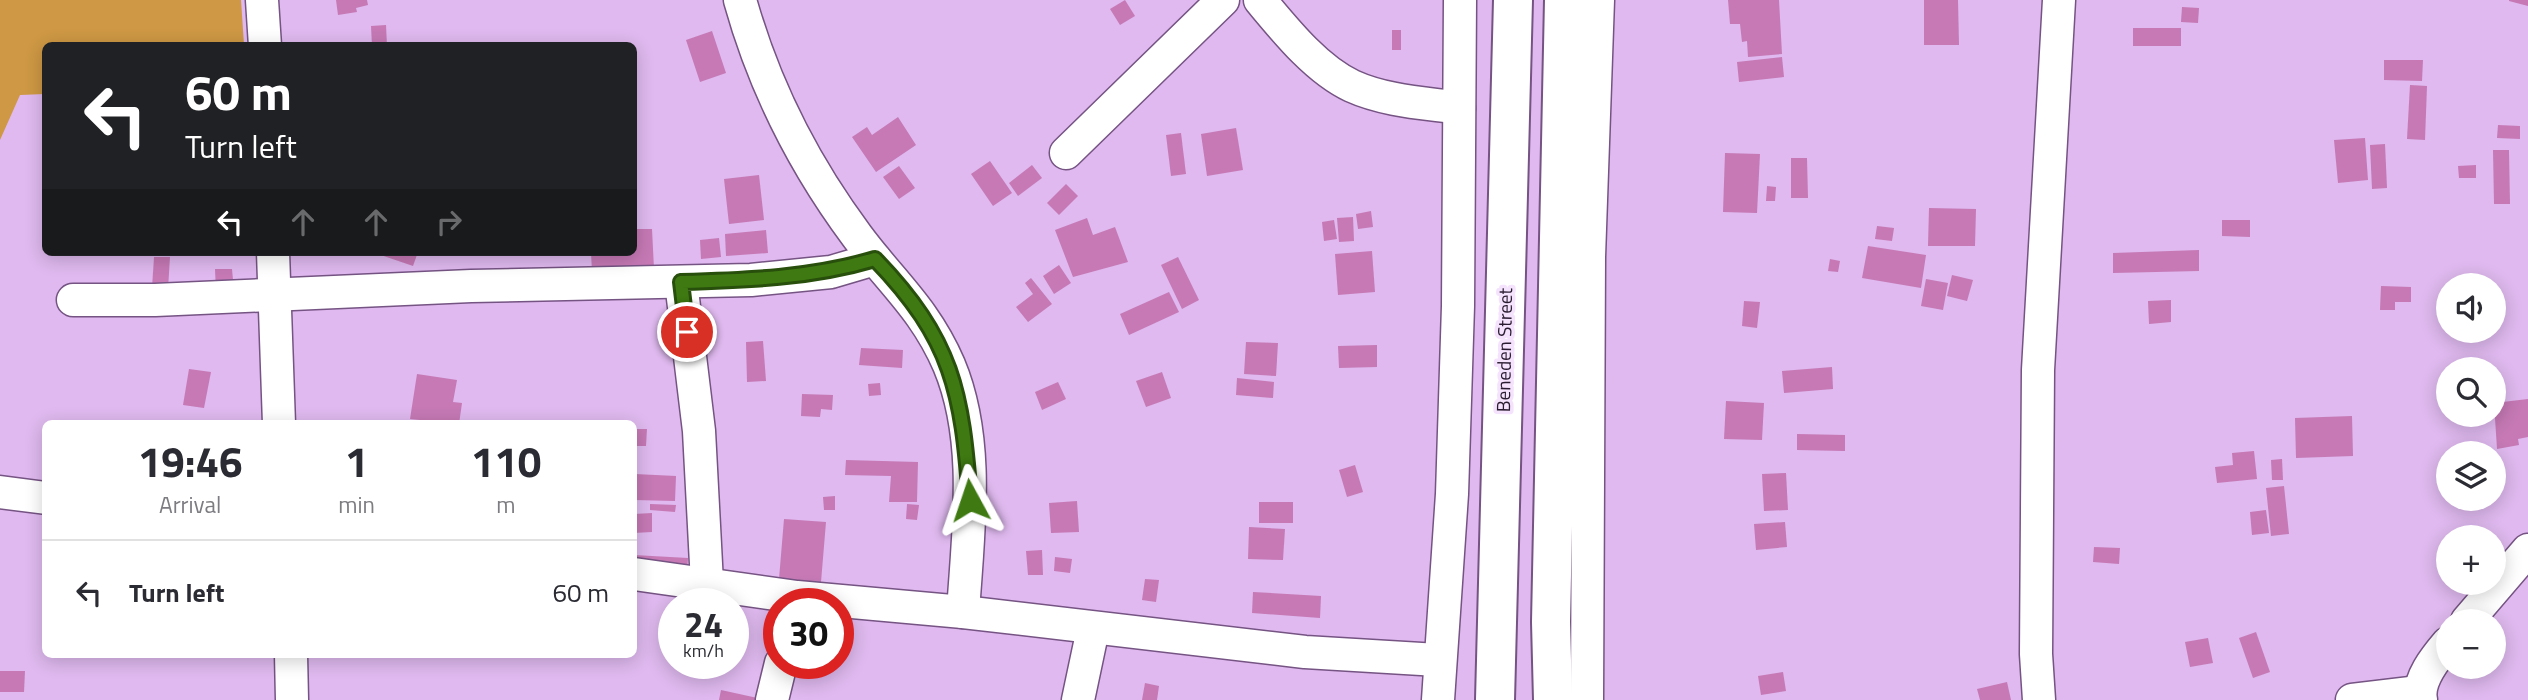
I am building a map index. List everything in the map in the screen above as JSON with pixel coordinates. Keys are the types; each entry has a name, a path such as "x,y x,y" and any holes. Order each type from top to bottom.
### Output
{"main road":[{"name":"Beneden Street","path":"1495,700 1513,0"},
{"path":"1553,700 1551,622 1564,0"}],"street":[{"path":"262,0 265,42"},
{"path":"740,0 774,97 806,161 830,200 875,259 900,284 931,328 950,367 964,423 970,500 963,611"},
{"path":"1066,153 1223,0"},
{"path":"1260,0 1318,62 1351,85 1387,97 1459,108"},
{"path":"1438,700 1438,660 1452,494 1460,0"},
{"path":"1587,700 1589,257 1598,0"},
{"path":"2039,700 2036,654 2038,370 2059,0"},
{"path":"273,256 279,420"},
{"path":"73,300 275,296 471,286 793,277 831,272 875,259"},
{"path":"681,282 699,430 708,583"},
{"path":"0,492 42,497"},
{"path":"2477,609 2528,550"},
{"path":"637,575 708,583 763,594"},
{"path":"854,604 963,611 1093,629 1305,652 1438,660"},
{"path":"1078,700 1093,629"},
{"path":"290,658 292,700"},
{"path":"2352,700 2420,696 2436,658"},
{"path":"772,700 777,679"}],"shaded area":[{"path":"0,0 241,0 244,42 42,42 42,94 20,95 0,140"}],"building":[{"path":"336,0 367,0 368,5 356,8 357,12 338,15"},
{"path":"1125,0 1135,16 1120,25 1110,9"},
{"path":"1728,0 1779,0 1782,54 1748,57 1747,41 1742,42 1740,24 1730,24"},
{"path":"1924,0 1958,0 1959,45 1924,45"},
{"path":"2528,0 2528,6 2509,1"},
{"path":"2182,7 2199,8 2198,23 2181,22"},
{"path":"386,25 387,42 372,42 371,26"},
{"path":"2133,28 2181,28 2181,46 2133,46"},
{"path":"1392,30 1401,30 1401,50 1392,50"},
{"path":"712,31 726,73 700,82 686,40"},
{"path":"1782,57 1784,77 1739,82 1737,62"},
{"path":"2384,60 2423,60 2422,81 2384,80"},
{"path":"2410,85 2427,86 2425,140 2407,139"},
{"path":"898,117 916,145 876,172 852,137 867,127 872,135"},
{"path":"2498,125 2520,126 2520,139 2497,138"},
{"path":"1236,128 1243,170 1207,176 1201,134"},
{"path":"1181,133 1186,174 1171,176 1166,135"},
{"path":"2365,138 2368,180 2338,183 2334,140"},
{"path":"2385,144 2387,188 2372,189 2370,145"},
{"path":"2493,150 2509,150 2510,204 2494,204"},
{"path":"1725,153 1760,154 1757,213 1723,212"},
{"path":"1791,158 1807,158 1808,198 1791,198"},
{"path":"990,161 1012,193 993,206 971,174"},
{"path":"1032,165 1042,178 1018,196 1009,183"},
{"path":"2476,165 2476,178 2459,178 2458,166"},
{"path":"899,166 915,188 899,199 883,177"},
{"path":"759,175 764,220 729,224 724,179"},
{"path":"1066,184 1078,196 1059,215 1047,203"},
{"path":"1767,186 1776,187 1775,201 1766,201"},
{"path":"1929,208 1976,209 1975,246 1928,246"},
{"path":"1371,211 1373,227 1358,229 1356,214"},
{"path":"1353,217 1354,241 1339,242 1337,218"},
{"path":"1087,218 1093,235 1115,227 1128,262 1073,277 1055,230"},
{"path":"1334,220 1337,239 1324,241 1322,222"},
{"path":"2222,220 2250,220 2250,237 2222,236"},
{"path":"1877,226 1894,228 1892,241 1875,239"},
{"path":"637,229 652,229 654,269 592,272 591,256 637,256"},
{"path":"766,230 768,253 726,256 725,234"},
{"path":"719,238 721,257 701,259 700,240"},
{"path":"1868,246 1926,255 1921,288 1862,278"},
{"path":"2199,250 2199,271 2113,273 2113,253"},
{"path":"1372,251 1375,292 1338,295 1335,254"},
{"path":"384,256 417,256 413,266"},
{"path":"154,257 170,257 168,289 152,288"},
{"path":"1178,257 1199,300 1182,309 1161,265"},
{"path":"1830,259 1840,261 1838,272 1828,271"},
{"path":"1059,265 1071,283 1054,294 1043,276"},
{"path":"215,269 232,269 234,291 216,292"},
{"path":"1952,275 1973,280 1967,301 1947,296"},
{"path":"1031,278 1052,304 1028,322 1016,307 1033,294 1025,283"},
{"path":"1926,279 1948,283 1943,310 1921,306"},
{"path":"2381,286 2411,287 2411,302 2395,302 2395,310 2380,310"},
{"path":"1169,292 1179,312 1129,335 1120,314"},
{"path":"2171,300 2171,322 2149,324 2148,301"},
{"path":"1744,301 1760,302 1757,328 1742,326"},
{"path":"763,341 766,381 747,382 746,342"},
{"path":"1246,342 1278,343 1276,376 1244,374"},
{"path":"1377,345 1377,367 1339,368 1338,346"},
{"path":"861,348 903,350 902,368 859,365"},
{"path":"1832,367 1833,389 1784,393 1782,371"},
{"path":"189,369 211,372 204,408 183,405"},
{"path":"1162,372 1171,398 1146,407 1136,381"},
{"path":"417,374 457,380 453,402 462,403 460,420 410,419"},
{"path":"1237,378 1274,382 1273,398 1236,395"},
{"path":"1058,382 1066,399 1042,410 1035,392"},
{"path":"880,383 881,395 869,396 868,384"},
{"path":"802,394 833,395 832,410 821,409 820,417 801,416"},
{"path":"2528,399 2528,437 2518,439 2519,445 2506,447 2506,441 2496,441 2496,427 2506,427 2506,402"},
{"path":"1726,401 1764,403 1762,440 1724,439"},
{"path":"2352,416 2353,456 2296,458 2295,418"},
{"path":"637,429 647,429 646,446 637,446"},
{"path":"1797,434 1845,435 1845,451 1797,450"},
{"path":"2254,451 2257,479 2217,483 2215,467 2233,465 2232,453"},
{"path":"2282,459 2283,480 2272,480 2271,460"},
{"path":"846,460 918,462 917,502 889,502 891,476 845,475"},
{"path":"1355,465 1363,492 1347,497 1339,470"},
{"path":"1786,473 1788,510 1764,511 1762,474"},
{"path":"637,474 676,476 675,501 637,500"},
{"path":"2284,486 2289,534 2271,536 2266,488"},
{"path":"835,496 835,510 824,510 823,497"},
{"path":"1077,501 1079,532 1051,533 1049,503"},
{"path":"1259,502 1293,502 1293,523 1259,523"},
{"path":"650,504 676,505 675,512 650,510"},
{"path":"907,504 919,505 917,520 906,519"},
{"path":"2266,510 2269,533 2252,535 2250,512"},
{"path":"652,513 652,532 637,533 637,514"},
{"path":"784,519 826,522 821,582 779,579"},
{"path":"1785,522 1787,547 1756,550 1754,524"},
{"path":"1249,527 1285,529 1283,560 1248,559"},
{"path":"2094,547 2120,548 2119,564 2093,562"},
{"path":"1042,550 1043,575 1028,575 1026,551"},
{"path":"637,555 688,558 687,573 637,570"},
{"path":"1055,557 1072,559 1070,573 1054,571"},
{"path":"1145,579 1159,580 1156,602 1142,600"},
{"path":"1253,592 1321,596 1320,618 1252,613"},
{"path":"2256,632 2270,672 2253,678 2239,638"},
{"path":"2208,638 2213,663 2190,667 2185,642"},
{"path":"0,671 25,671 24,692 0,692"},
{"path":"1783,672 1786,691 1761,695 1758,676"},
{"path":"2007,682 2011,700 1980,700 1977,689"},
{"path":"1145,683 1159,686 1157,700 1142,700"},
{"path":"721,690 762,699 762,700 719,700"}],"route":[{"path":"687,332 681,282 793,277 831,272 875,259 900,284 931,328 950,367 964,423 970,500"}]}
